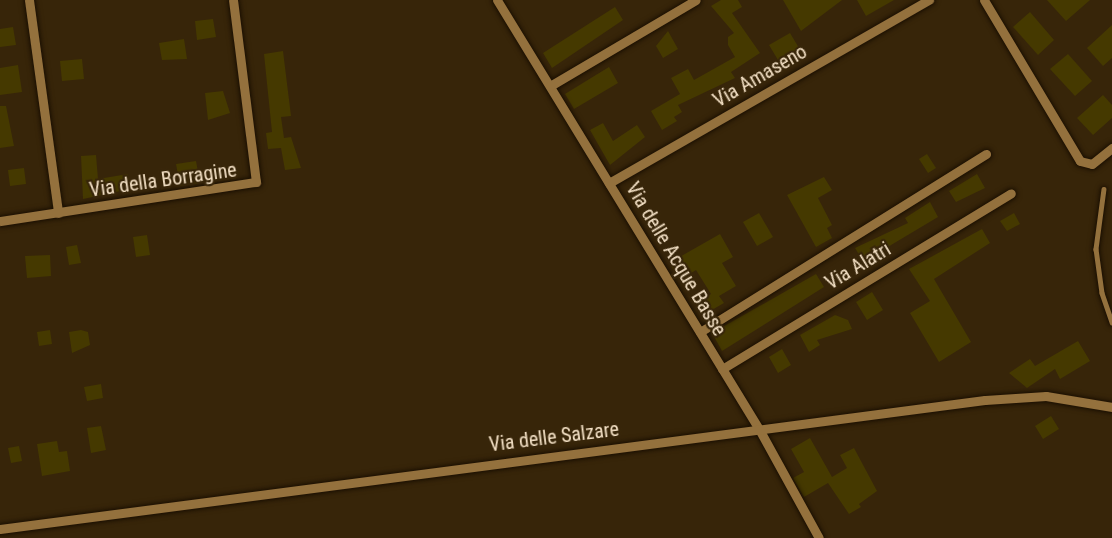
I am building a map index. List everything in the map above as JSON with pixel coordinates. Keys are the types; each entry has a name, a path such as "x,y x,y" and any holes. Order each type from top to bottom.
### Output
{"street":[{"path":"29,0 58,213"},
{"name":"Via della Borragine","path":"0,221 256,182 233,0"},
{"name":"Via delle Acque Basse","path":"497,0 759,429 819,538"},
{"path":"550,86 696,0"},
{"name":"Via Amaseno","path":"609,183 929,0"},
{"path":"984,0 1078,158 1087,165 1112,148"},
{"path":"700,332 986,154"},
{"name":"Via Alatri","path":"722,369 1011,194"},
{"name":"Via delle Salzare","path":"0,529 1007,398 1052,397 1112,407"}],"lane":[{"path":"1104,189 1096,249 1102,293 1112,322"}],"building":[{"path":"721,0 738,0 742,7 732,13 760,53 731,72 735,78 678,105 682,112 674,117 677,121 662,130 651,111 680,94 671,78 688,69 694,80 735,57 728,45 728,37 734,33 711,6"},
{"path":"783,0 842,0 801,31"},
{"path":"857,0 894,0 866,16"},
{"path":"1047,0 1090,0 1066,21"},
{"path":"615,7 623,20 552,68 543,53"},
{"path":"1030,12 1054,40 1038,55 1013,27"},
{"path":"213,19 216,37 197,40 195,21"},
{"path":"1112,25 1112,58 1103,66 1087,48"},
{"path":"13,27 16,45 0,47 0,29"},
{"path":"668,31 678,49 663,58 656,46"},
{"path":"790,33 802,53 781,65 769,45"},
{"path":"184,39 187,59 162,60 159,43"},
{"path":"283,51 291,116 281,117 284,138 291,137 301,168 285,170 281,148 268,149 266,133 272,132 264,54"},
{"path":"1068,54 1092,81 1075,96 1050,69"},
{"path":"82,59 84,79 62,81 60,61"},
{"path":"18,65 22,92 0,95 0,68"},
{"path":"609,67 618,83 574,109 565,94"},
{"path":"223,91 230,113 208,120 205,93"},
{"path":"1103,95 1112,105 1112,118 1093,135 1077,118"},
{"path":"0,106 6,106 14,146 0,148"},
{"path":"603,123 613,141 637,125 645,137 610,165 590,130"},
{"path":"927,154 936,168 928,173 919,159"},
{"path":"96,155 98,179 128,174 130,189 83,199 81,156"},
{"path":"196,161 200,183 180,186 176,164"},
{"path":"24,168 26,184 10,186 8,170"},
{"path":"977,174 985,188 956,202 949,191"},
{"path":"824,177 832,190 818,198 832,225 827,228 832,238 816,247 787,195"},
{"path":"930,202 938,217 881,251 884,255 866,266 855,248 908,223 905,218"},
{"path":"759,213 773,237 757,246 743,222"},
{"path":"1014,213 1020,224 1007,231 1000,221"},
{"path":"982,229 990,243 934,279 971,342 939,362 910,313 930,301 909,269"},
{"path":"720,234 733,257 722,263 736,286 719,296 724,303 710,311 703,299 711,294 696,270 680,280 669,263"},
{"path":"147,235 150,255 136,257 133,237"},
{"path":"77,245 81,263 69,265 66,247"},
{"path":"50,255 51,276 27,278 25,256"},
{"path":"816,274 824,287 722,351 712,333"},
{"path":"872,292 883,310 867,320 856,302"},
{"path":"835,315 848,320 852,329 817,340 820,345 809,352 800,335"},
{"path":"50,330 52,344 39,346 37,332"},
{"path":"81,330 88,332 90,345 72,353 69,332"},
{"path":"1078,341 1090,361 1060,379 1055,369 1027,388 1009,373 1030,359 1035,366"},
{"path":"782,349 791,365 778,373 769,357"},
{"path":"101,384 103,398 87,401 84,387"},
{"path":"1051,416 1059,429 1043,439 1035,426"},
{"path":"101,426 106,450 91,453 87,428"},
{"path":"810,438 832,477 847,468 840,455 854,448 877,491 859,504 861,507 849,514 828,483 804,497 793,478 804,472 791,449"},
{"path":"57,441 59,452 67,451 70,471 42,476 37,444"},
{"path":"19,446 22,461 11,463 8,448"}]}
